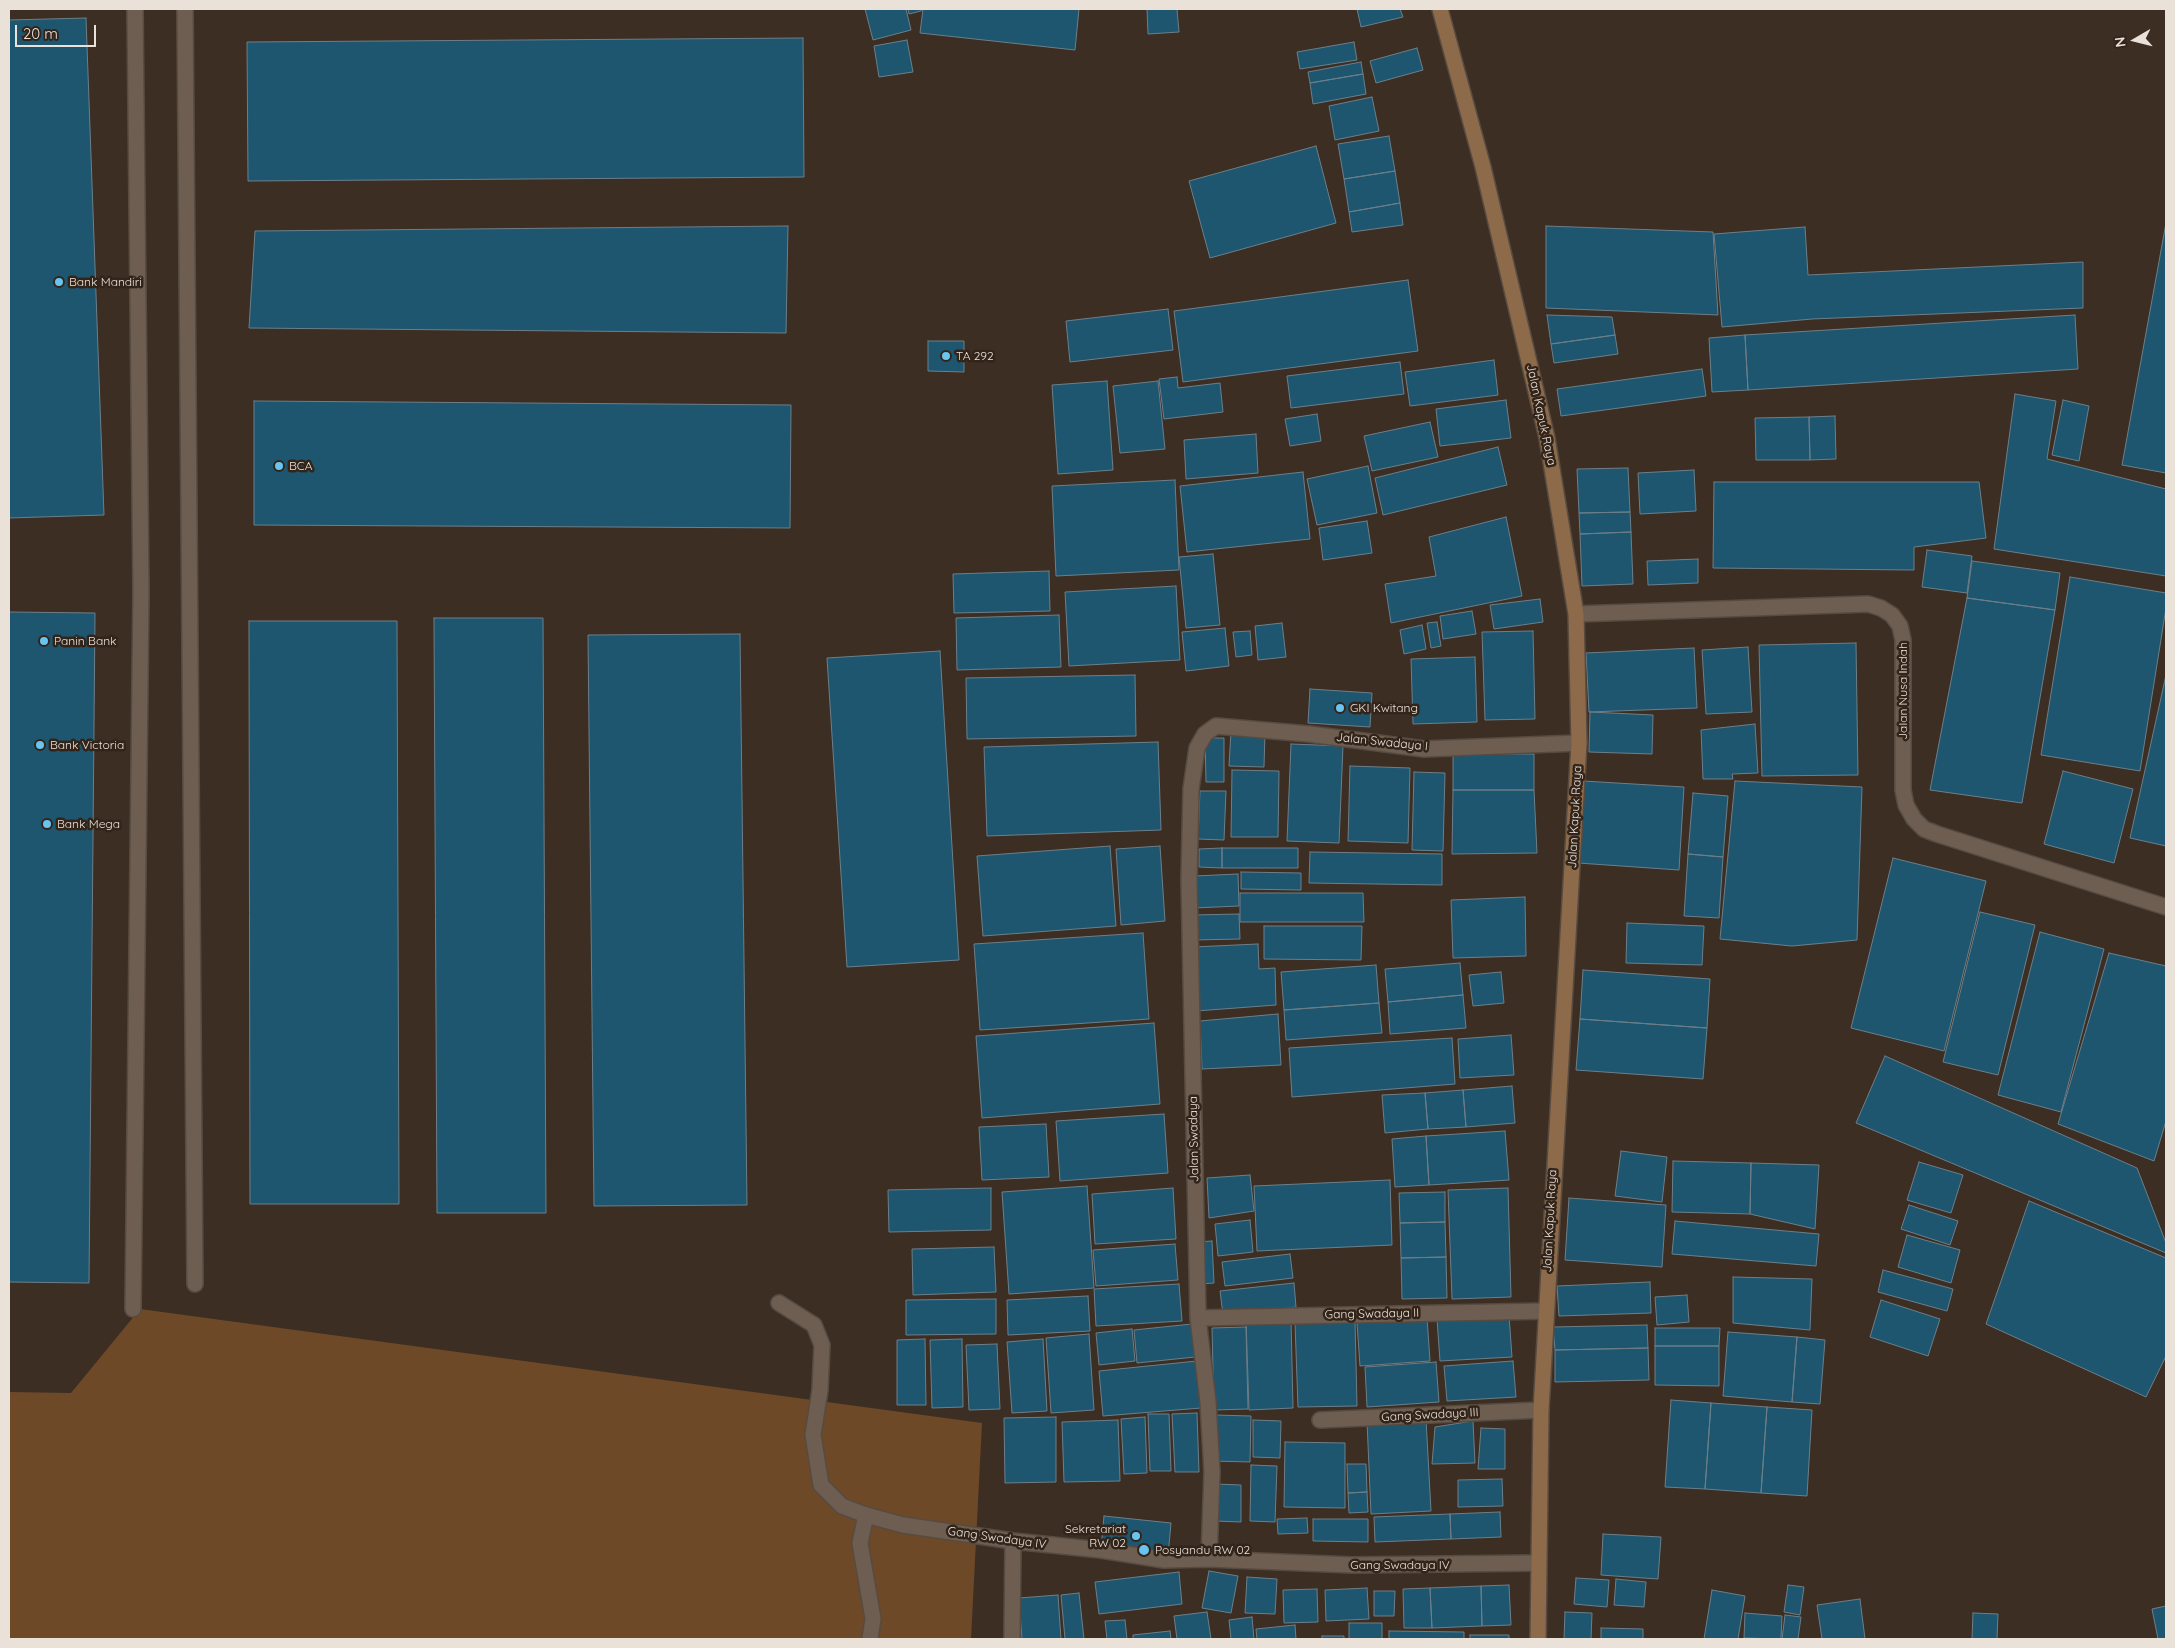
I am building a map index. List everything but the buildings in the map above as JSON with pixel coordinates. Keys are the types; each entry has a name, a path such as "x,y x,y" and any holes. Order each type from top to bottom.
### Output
{"main road":[{"name":"Jalan Kapuk Raya","path":"1440,9 1483,167 1547,438 1576,614 1579,743 1541,1410 1538,1639"}],"street":[{"path":"133,1309 141,601 135,9"},
{"path":"185,9 195,1284"},
{"name":"Jalan Nusa Indah","path":"1576,614 1868,604 1881,608 1892,615 1900,626 1903,640 1903,790 1906,805 1914,819 1924,828 1937,834 2166,907"},
{"name":"Jalan Swadaya I","path":"1216,726 1309,734 1424,749 1579,743"},
{"name":"Jalan Swadaya","path":"1209,1559 1212,1472 1208,1402 1198,1318 1189,862 1191,790 1197,748 1205,734 1216,726"},
{"name":"Gang Swadaya IV","path":"779,1303 814,1325 822,1345 820,1390 813,1435 821,1485 842,1506 866,1515 903,1525 1013,1541 1101,1550 1164,1560 1209,1559 1352,1565 1538,1563"},
{"name":"Gang Swadaya II","path":"1198,1318 1546,1310"},
{"name":"Gang Swadaya III","path":"1320,1420 1541,1410"},
{"path":"866,1515 860,1543 873,1619 870,1639"},
{"path":"1012,1639 1013,1541"}],"shaded area":[{"path":"140,1309 982,1423 971,1639 9,1639 9,1392 71,1393"}],"place":[{"name":"Bank Mandiri","path":"59,282"},
{"name":"TA 292","path":"946,356"},
{"name":"BCA","path":"279,466"},
{"name":"Panin Bank","path":"44,641"},
{"name":"GKI Kwitang","path":"1340,708"},
{"name":"Bank Victoria","path":"40,745"},
{"name":"Bank Mega","path":"47,824"},
{"name":"Sekretariat RW 02","path":"1136,1536"},
{"name":"Posyandu RW 02","path":"1144,1550"}]}
